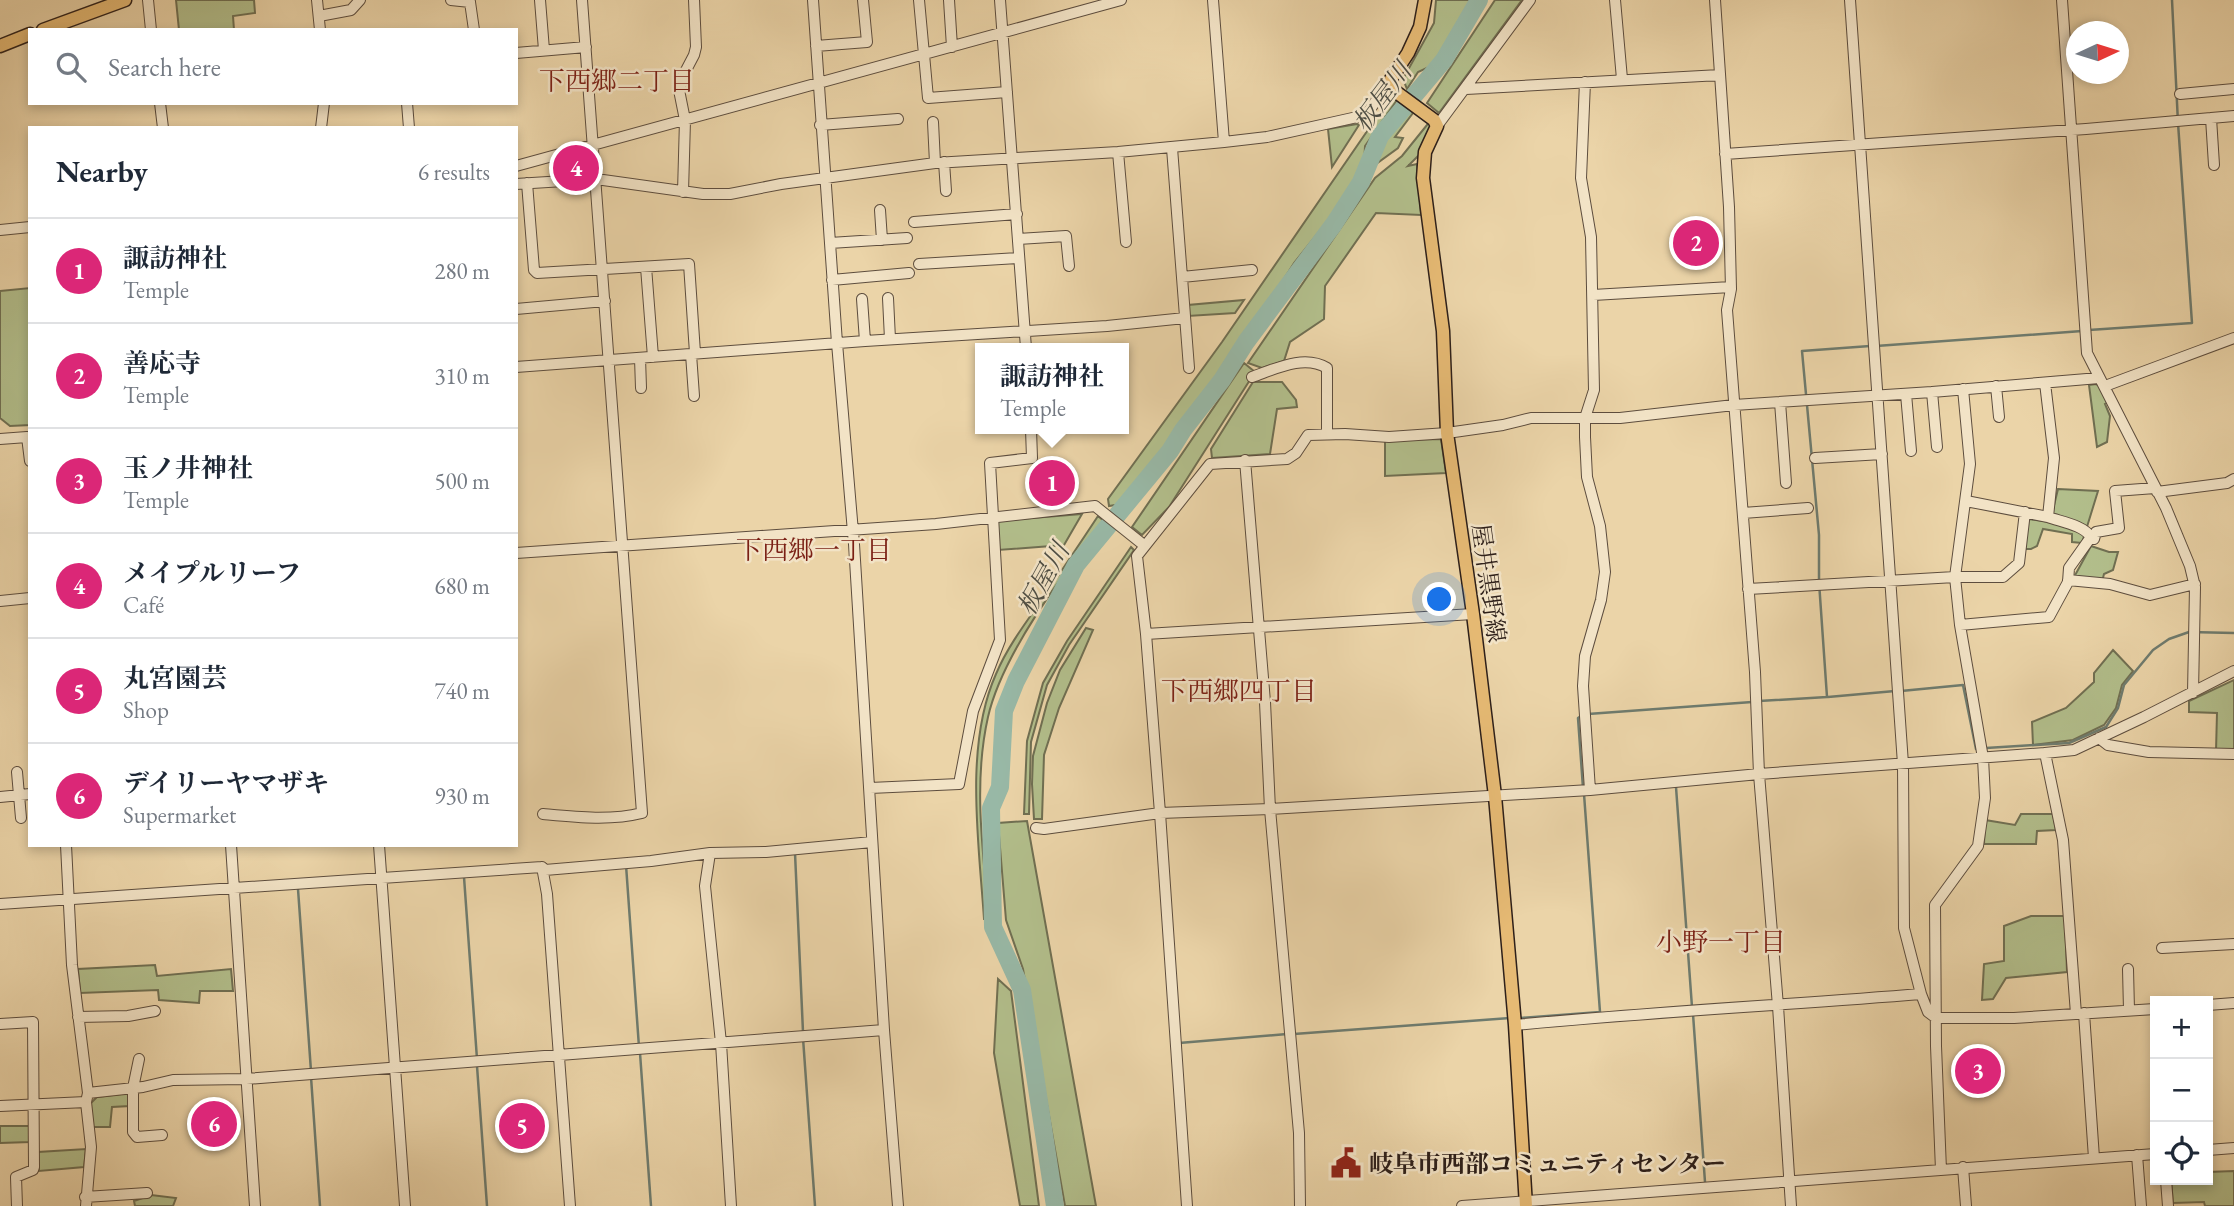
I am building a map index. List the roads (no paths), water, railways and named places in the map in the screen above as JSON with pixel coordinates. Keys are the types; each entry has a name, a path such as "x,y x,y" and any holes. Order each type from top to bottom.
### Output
{"main road":[{"path":"48,28 125,0"},
{"path":"1425,0 1420,27 1408,53 1391,79 1391,87 1436,122"},
{"path":"0,46 28,35"},
{"name":"屋井黒野線","path":"1436,122 1425,152 1423,178 1443,331 1447,433 1473,614 1494,796 1515,1025 1525,1203"}],"street":[{"path":"148,0 151,28"},
{"path":"317,0 320,28"},
{"path":"318,16 351,10 360,0"},
{"path":"451,0 470,2 474,28"},
{"path":"540,0 544,50"},
{"path":"543,814 628,817 642,813 582,0"},
{"path":"684,192 685,120 679,90 696,47 694,0"},
{"path":"813,0 898,1206"},
{"path":"816,46 867,42 863,0"},
{"path":"919,0 928,98 1007,92"},
{"path":"948,0 952,47"},
{"path":"1000,0 1026,343"},
{"path":"518,165 1121,0"},
{"path":"1213,0 1223,142"},
{"path":"1436,122 1466,89 1530,0"},
{"path":"1615,0 1622,79"},
{"path":"1715,0 1731,287 1727,310 1755,672 1759,774 1791,1206"},
{"path":"1850,0 1903,764 1904,928 1921,994 1928,1012 1936,1018 2014,1018 2150,1009"},
{"path":"2062,0 2087,353 2180,538 2195,584 2193,693"},
{"path":"518,53 586,47"},
{"path":"1466,89 1720,75"},
{"path":"1585,82 1581,178 1591,237 1594,390 1585,418 1587,477 1600,526 1605,572 1601,600 1584,666 1583,697 1590,790"},
{"path":"694,396 688,264 537,273 534,270 522,184 596,179 684,192 730,194 781,184 939,163 1172,148 1267,137 1366,115 1385,88 1391,87"},
{"path":"2180,93 2234,89"},
{"path":"160,105 163,126"},
{"path":"321,126 324,105"},
{"path":"407,105 409,126"},
{"path":"1725,154 2234,116"},
{"path":"2211,118 2214,165"},
{"path":"820,125 898,119"},
{"path":"933,122 946,191"},
{"path":"1172,148 1189,368"},
{"path":"1118,152 1126,242"},
{"path":"880,210 882,240"},
{"path":"914,222 1017,214"},
{"path":"0,230 28,227"},
{"path":"1018,239 1066,236 1069,266"},
{"path":"830,243 907,238"},
{"path":"919,264 1019,258"},
{"path":"646,267 653,357"},
{"path":"1182,277 1252,271"},
{"path":"832,280 909,273"},
{"path":"1593,295 1731,287"},
{"path":"888,298 890,339"},
{"path":"862,299 865,341"},
{"path":"518,309 605,301"},
{"path":"518,367 1107,326 1185,318"},
{"path":"1187,1206 1160,813 1137,556 1142,544 1210,464 1287,458 1296,453 1308,435 1328,433 1389,437 1447,433 1531,418 1620,418 1734,405 1996,386 2102,382 2234,338"},
{"path":"640,358 641,388"},
{"path":"1252,377 1288,364 1313,363 1327,368 1328,433"},
{"path":"2045,383 2054,458 2048,517"},
{"path":"1996,386 1999,417"},
{"path":"1941,1171 1935,905 1978,846 1985,798 1983,758 1955,577 1970,464 1963,389"},
{"path":"1931,392 1937,447"},
{"path":"1906,394 1911,451"},
{"path":"1780,402 1786,483"},
{"path":"870,788 959,784 973,711 1000,640 989,463 1032,458 1031,434"},
{"path":"0,439 27,437 28,445"},
{"path":"1815,458 1882,454"},
{"path":"1245,460 1259,626 1270,809 1299,1133 1300,1206"},
{"path":"1961,625 2049,617 2068,580 2069,568 2091,537 2094,539 2096,532 2119,528 2115,491 2228,483 2234,479"},
{"path":"1966,501 2048,517 2080,528 2091,537"},
{"path":"518,553 852,530 1096,506 1142,544"},
{"path":"1743,513 1808,508"},
{"path":"1748,589 1955,577 2003,577 2019,564 2025,512"},
{"path":"2068,580 2110,584 2150,595 2195,584"},
{"path":"0,601 28,598"},
{"path":"1146,634 1473,614"},
{"path":"1037,828 1160,813 1590,790 2074,750 2234,671"},
{"path":"2099,738 2108,745 2149,752 2234,754"},
{"path":"2045,753 2063,840 2094,1158"},
{"path":"17,772 24,794 21,818"},
{"path":"0,797 24,794"},
{"path":"0,904 542,867 545,870 710,853 766,852 872,842"},
{"path":"66,847 72,965 90,1147 85,1202 147,1193"},
{"path":"232,847 255,1206"},
{"path":"379,847 405,1206"},
{"path":"710,853 705,886 721,1043 731,1206"},
{"path":"542,867 547,894 569,1206"},
{"path":"2162,948 2234,944"},
{"path":"2128,969 2129,1010"},
{"path":"1515,1025 1921,994"},
{"path":"2213,1005 2234,1003"},
{"path":"78,1017 128,1016 155,1011"},
{"path":"0,1024 33,1021 34,1167 33,1170 16,1177 17,1206"},
{"path":"0,1106 87,1097 173,1080 246,1079 884,1030"},
{"path":"139,1059 133,1088 134,1136 162,1135"},
{"path":"2213,1150 2234,1148"},
{"path":"1462,1206 2150,1154"},
{"path":"2137,1155 2141,1206"},
{"path":"1963,1167 1966,1206"},
{"path":"2166,1185 2168,1206"}],"waterway":[{"name":"板屋川","path":"1055,1206 1022,990 993,927 991,808 1000,787 1004,711 1016,681 1076,565 1170,451 1246,342 1334,224 1361,182 1380,136 1444,60 1479,0"},
{"path":"2089,330 2192,323 2172,0"},
{"path":"1876,346 2082,331"},
{"path":"1759,701 1827,697 1819,582 1819,535 1802,351 1870,346"},
{"path":"1986,748 2069,743 2106,727 2118,708 2124,685 2153,650 2169,639 2189,632 2234,633"},
{"path":"1901,691 1963,685 1976,749 1979,748"},
{"path":"1828,697 1895,691"},
{"path":"1588,714 1752,702"},
{"path":"1581,716 1578,718 1583,788"},
{"path":"1676,787 1692,1007"},
{"path":"1521,1018 1600,1012 1584,794"},
{"path":"795,853 803,1032"},
{"path":"626,865 639,1047"},
{"path":"464,877 477,1059"},
{"path":"298,889 311,1071"},
{"path":"1693,1014 1705,1182"},
{"path":"1294,1034 1510,1018"},
{"path":"1179,1043 1287,1034"},
{"path":"803,1038 815,1206"},
{"path":"640,1053 651,1206"},
{"path":"477,1066 487,1206"},
{"path":"311,1077 320,1206"}],"place":[{"name":"メイプルリーフ","path":"576,168"},
{"name":"善応寺","path":"1696,243"},
{"name":"諏訪神社","path":"1052,483"},
{"name":"玉ノ井神社","path":"1978,1071"},
{"name":"デイリーヤマザキ","path":"214,1124"},
{"name":"丸宮園芸","path":"522,1126"},
{"name":"岐阜市西部コミュニティセンター","path":"1346,1163"}],"district":[{"name":"下西郷二丁目","path":"617,81"},
{"name":"下西郷一丁目","path":"814,550"},
{"name":"下西郷四丁目","path":"1239,691"},
{"name":"小野一丁目","path":"1721,942"}]}
